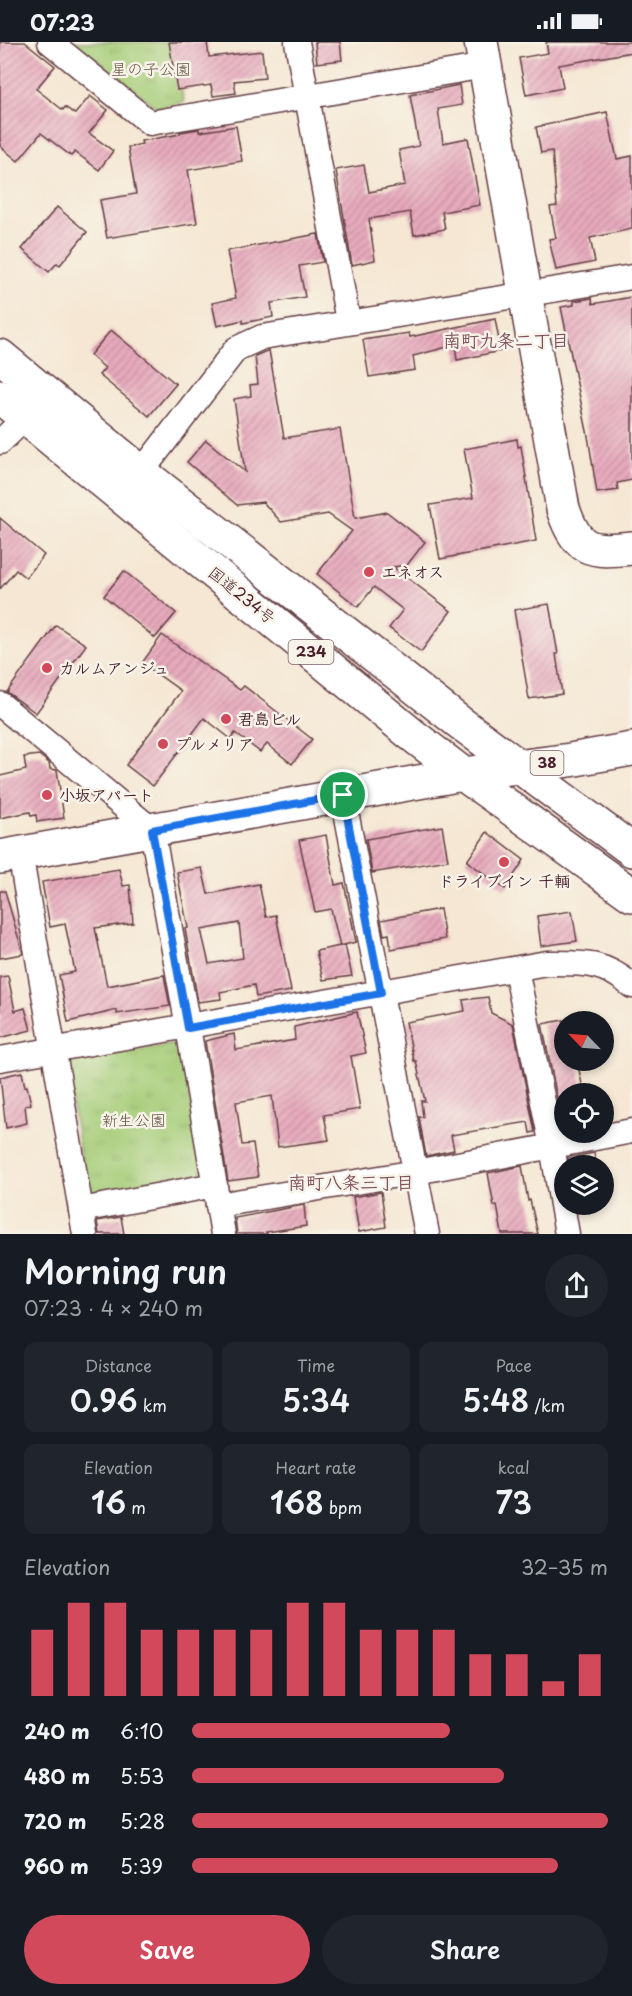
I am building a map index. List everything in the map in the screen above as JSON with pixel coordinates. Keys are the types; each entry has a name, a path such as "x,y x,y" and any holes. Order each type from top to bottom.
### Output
{"main road":[{"path":"483,54 563,509 570,530 583,544 596,550 632,548"},
{"name":"国道234号","path":"0,356 48,395 131,485 463,774 632,895"},
{"name":"国道234号","path":"0,398 27,419 131,485 632,850"},
{"name":"38","path":"463,774 570,760 632,749"},
{"path":"10,855 463,774"}],"street":[{"path":"50,42 150,123 307,95 483,54"},
{"path":"297,42 348,321"},
{"path":"131,485 236,350 262,337 348,321 632,277"},
{"path":"0,442 27,419 48,395"},
{"path":"0,704 152,830 223,1234"},
{"path":"343,795 427,1234"},
{"path":"10,855 53,1050 85,1234"},
{"path":"0,1059 188,1028 547,963 589,963 620,975 632,986"},
{"path":"516,969 552,1146 567,1234"},
{"path":"81,1210 416,1172 632,1131"}],"green space":[{"name":"星の子公園","path":"74,42 172,42 184,102 157,108"},
{"name":"新生公園","path":"182,1043 203,1178 87,1197 65,1061"}],"building":[{"path":"0,42 25,42 55,66 36,89 63,110 65,107 75,114 90,96 108,110 89,133 113,151 99,170 75,152 71,156 41,133 18,161 0,146"},
{"path":"169,42 207,42 209,57 262,51 265,78 234,81 236,93 213,96 211,85 177,90"},
{"path":"315,42 340,42 342,60 317,63"},
{"path":"546,42 632,42 632,52 559,65 563,88 526,95 519,58 548,53"},
{"path":"459,85 462,105 438,109 443,143 468,138 480,205 442,212 445,229 414,235 410,212 369,219 375,260 352,265 336,170 364,165 369,192 405,185 399,150 419,146 410,95"},
{"path":"607,112 617,159 632,156 632,229 590,238 595,262 556,270 549,239 556,238 550,207 557,206 552,151 541,153 536,127"},
{"path":"236,126 242,161 188,170 197,223 107,238 100,200 136,194 128,147 142,144 141,141 180,134 180,132 199,129 199,132"},
{"path":"57,207 87,232 60,265 57,263 49,272 22,249"},
{"path":"318,234 323,262 299,266 305,297 271,303 273,317 217,326 212,303 236,298 227,251"},
{"path":"632,297 632,480 617,483 618,490 597,493 588,436 561,307 574,305 574,301 592,298 593,304"},
{"path":"495,319 501,351 457,360 455,345 413,356 415,370 369,377 363,340 409,333 410,337"},
{"path":"111,330 176,384 149,416 99,375 105,368 90,355"},
{"path":"269,350 284,438 340,429 355,518 387,512 425,542 407,565 393,567 451,611 421,652 389,628 403,610 374,587 358,607 317,574 352,531 328,514 281,522 263,502 237,505 187,462 206,440 245,472 234,399 251,396 250,385 258,384 255,356"},
{"path":"517,439 518,447 521,446 536,541 440,559 430,505 473,498 464,449"},
{"path":"0,518 44,555 26,578 16,570 0,589"},
{"path":"124,571 176,613 155,638 104,596"},
{"path":"549,604 562,694 529,699 514,610"},
{"name":"カルムアンジュ","path":"56,625 86,645 36,713 7,692"},
{"path":"162,635 240,690 244,686 312,739 292,764 267,744 260,752 235,733 231,739 204,718 153,786 126,765 181,691 142,663"},
{"path":"39,755 49,763 50,769 57,770 64,818 37,822 36,815 31,816 30,812 0,818 0,776 26,770 24,757"},
{"path":"442,826 448,860 372,873 366,839"},
{"name":"ドライブイン 千輌","path":"487,832 524,860 505,889 467,861"},
{"path":"326,835 335,885 344,883 356,942 340,946 331,909 315,912 299,840"},
{"path":"202,868 208,894 259,884 266,917 276,915 291,991 256,997 254,985 220,992 221,999 198,1002 185,929 188,928 177,872","holes":["239,923 243,958 209,964 201,930"]},
{"path":"119,869 123,886 130,885 133,923 95,928 107,986 164,975 170,1006 117,1014 117,1010 68,1022 59,975 75,972 65,924 50,927 42,882"},
{"path":"0,891 5,891 23,954 0,958"},
{"path":"440,909 445,939 391,949 389,934 384,935 381,920"},
{"path":"572,911 577,941 541,946 537,916"},
{"path":"345,945 352,976 323,980 316,951"},
{"path":"8,976 15,1011 25,1008 31,1030 0,1038 0,977"},
{"path":"488,997 491,1013 513,1024 535,1132 530,1133 528,1122 451,1135 454,1150 426,1156 419,1117 423,1117 421,1101 425,1101 406,1022 465,1011 463,1000"},
{"path":"357,1012 366,1053 351,1056 360,1109 324,1115 329,1140 278,1147 272,1096 236,1102 242,1145 253,1144 258,1177 228,1181 205,1041 234,1034 236,1050 295,1040 294,1027"},
{"path":"554,1022 554,1071 579,1071 582,1083 554,1083 542,1024"},
{"path":"22,1072 31,1104 25,1106 27,1123 6,1128 0,1077"},
{"path":"522,1166 528,1201 530,1200 538,1234 502,1234 488,1173"},
{"path":"381,1192 386,1227 359,1232 353,1197"},
{"path":"304,1205 306,1226 266,1232 267,1234 237,1234 235,1218"},
{"path":"121,1217 124,1234 99,1234 97,1221"}],"place":[{"name":"エネオス","path":"369,572"},
{"name":"カルムアンジュ","path":"47,668"},
{"name":"君島ビル","path":"226,719"},
{"name":"プルメリア","path":"163,744"},
{"name":"小坂アパート","path":"47,795"},
{"name":"ドライブイン 千輌","path":"504,862"}],"district":[{"name":"南町九条二丁目","path":"506,341"},
{"name":"南町八条三丁目","path":"351,1183"}],"route":[{"path":"343,795 381,993 188,1028 152,830 343,795"}]}
